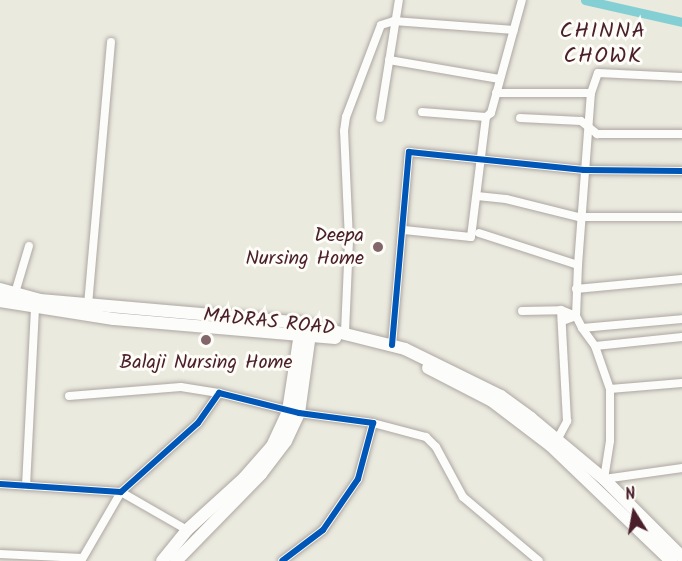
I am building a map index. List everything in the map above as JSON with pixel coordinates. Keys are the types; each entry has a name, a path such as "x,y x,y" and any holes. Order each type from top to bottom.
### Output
{"main road":[{"name":"MADRAS ROAD","path":"0,289 88,305 345,332 392,345 501,396 554,443 604,479 682,557"},
{"path":"0,301 34,309 114,319 305,328 406,358 492,401 554,443 671,561"},
{"path":"176,561 276,459 293,412 305,328"},
{"path":"162,561 187,530 259,463 293,412"}],"street":[{"path":"380,118 399,0"},
{"path":"422,112 486,117 491,113 522,0"},
{"path":"345,332 349,240 346,117 381,26 394,21 514,30"},
{"path":"88,305 111,42"},
{"path":"389,60 499,79"},
{"path":"682,77 598,73 591,93 579,217 576,289 576,316 595,345 610,389 610,441 604,479 682,468"},
{"path":"495,93 591,93"},
{"path":"404,230 471,237 486,117"},
{"path":"520,118 581,121 597,134 682,134"},
{"path":"392,345 404,230 409,152 584,170 682,171"},
{"path":"477,196 506,199 579,217 682,217"},
{"path":"479,233 578,265"},
{"path":"15,293 29,246"},
{"path":"576,289 682,279"},
{"path":"26,486 34,309"},
{"path":"522,311 561,310 576,316"},
{"path":"554,443 567,421 561,310"},
{"path":"562,321 576,316"},
{"path":"582,328 682,319"},
{"path":"595,345 682,337"},
{"path":"610,389 682,382"},
{"path":"69,396 182,387 219,393 293,412 374,423 426,437 436,447 463,498 539,561"},
{"path":"0,554 82,560 121,492 198,423 219,393"},
{"path":"282,561 323,530 358,478 374,423"},
{"path":"0,484 121,492 187,530"}],"waterway":[{"path":"585,0 682,22"}],"cycle path":[{"path":"392,345 409,152 584,170 682,171"},
{"path":"0,484 121,492 198,423 219,393 299,413 373,423 358,479 323,530 282,561"}],"place":[{"name":"Deepa Nursing Home","path":"378,247"},
{"name":"Balaji Nursing Home","path":"206,340"}],"district":[{"name":"CHINNA CHOWK","path":"603,44"}]}
